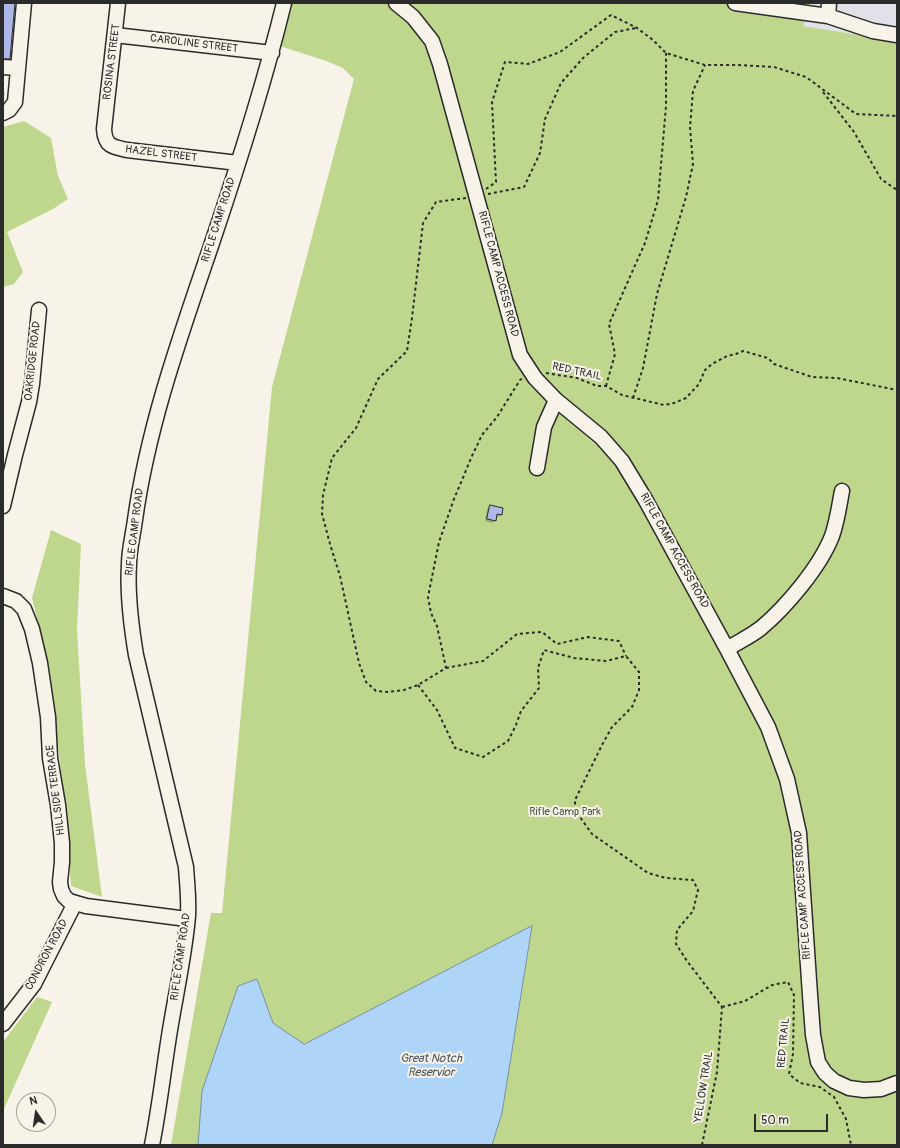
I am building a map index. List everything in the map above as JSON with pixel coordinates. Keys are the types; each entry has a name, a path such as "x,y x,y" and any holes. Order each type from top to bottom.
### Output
{"street":[{"path":"3,114 9,110 15,102 24,3"},
{"name":"ROSINA STREET","path":"105,122 118,3"},
{"name":"RIFLE CAMP ROAD","path":"152,1145 186,939 188,919 186,867 146,703 136,655 128,594 129,563 145,461 157,412 181,333 238,163 272,53 284,3"},
{"name":"RIFLE CAMP ACCESS ROAD","path":"396,3 413,17 432,41 440,64 477,196 520,355 532,374 556,400 600,437 622,462 645,499 728,649 768,727 787,779 799,833 813,1035 818,1062 825,1073 834,1081 849,1088 864,1090 881,1089 897,1083"},
{"path":"735,3 828,10 873,31 897,35"},
{"name":"CAROLINE STREET","path":"115,35 272,53"},
{"path":"3,67 18,68"},
{"name":"HAZEL STREET","path":"105,122 104,136 107,143 114,147 238,163"},
{"name":"OAKRIDGE ROAD","path":"3,506 29,402 39,310"},
{"path":"537,468 544,427 556,400"},
{"path":"728,649 761,628 803,585 816,566 831,537 842,492"},
{"name":"HILLSIDE TERRACE","path":"3,596 16,601 24,609 32,630 40,663 48,717 50,758 58,805 62,843 61,889 64,896 69,901 75,903"},
{"path":"75,903 86,906 188,919"},
{"name":"CONDRON ROAD","path":"3,1024 34,984 75,903"}],"path":[{"path":"477,196 524,187 540,153 545,118 561,83 582,58 615,32 637,28"},
{"path":"606,386 615,354 610,324 645,243 658,200 666,106 666,53"},
{"path":"633,398 643,368 657,294 686,197 693,164 690,127 692,91 705,65"},
{"path":"821,89 854,132 881,179 897,190"},
{"name":"RED TRAIL","path":"532,374 551,374 577,378 597,386 606,386 622,395 664,405 686,398 699,384 705,370 712,364 727,356 743,351 768,358 774,364 812,377 837,378 897,390"},
{"path":"446,668 437,626 431,613 428,597 439,542 454,499 482,435 497,417 520,380 532,374"},
{"path":"626,656 606,661 574,658 544,650 538,668 539,688 521,711 508,741 483,757 455,748 436,710 418,685 446,668 483,661 517,634 542,632 557,644 588,637 619,640 626,656 638,672 639,690 632,707 612,727 602,745 575,800 575,810 592,834 648,873 666,878 693,880 698,890 693,911 677,930 676,944 692,968 722,1007"},
{"name":"RED TRAIL","path":"722,1007 745,1001 772,985 788,982 794,995 793,1054 789,1074 800,1083 820,1087 834,1097 846,1119 851,1145"},
{"name":"YELLOW TRAIL","path":"702,1145 717,1072 722,1007"}],"shaded area":[{"path":"811,3 897,3 897,41 803,26"}],"green space":[{"name":"Rifle Camp Park","path":"288,3 811,3 803,26 897,41 897,1145 171,1145 211,913 222,913 272,387 354,79 343,68 277,45"},
{"path":"24,121 51,138 58,176 68,199 53,209 7,232 23,272 14,284 3,287 3,127"},
{"path":"51,530 81,544 77,630 85,764 102,897 71,886 65,808 49,667 32,598"},
{"path":"37,997 52,1002 3,1111 3,1042"}],"water":[{"name":"Great Notch Reservior","path":"532,926 502,1113 492,1145 198,1145 202,1091 238,986 257,979 273,1023 304,1044"}],"building":[{"path":"3,3 15,3 10,59 3,59"},
{"path":"490,505 503,508 502,515 497,514 496,521 487,519"}]}
